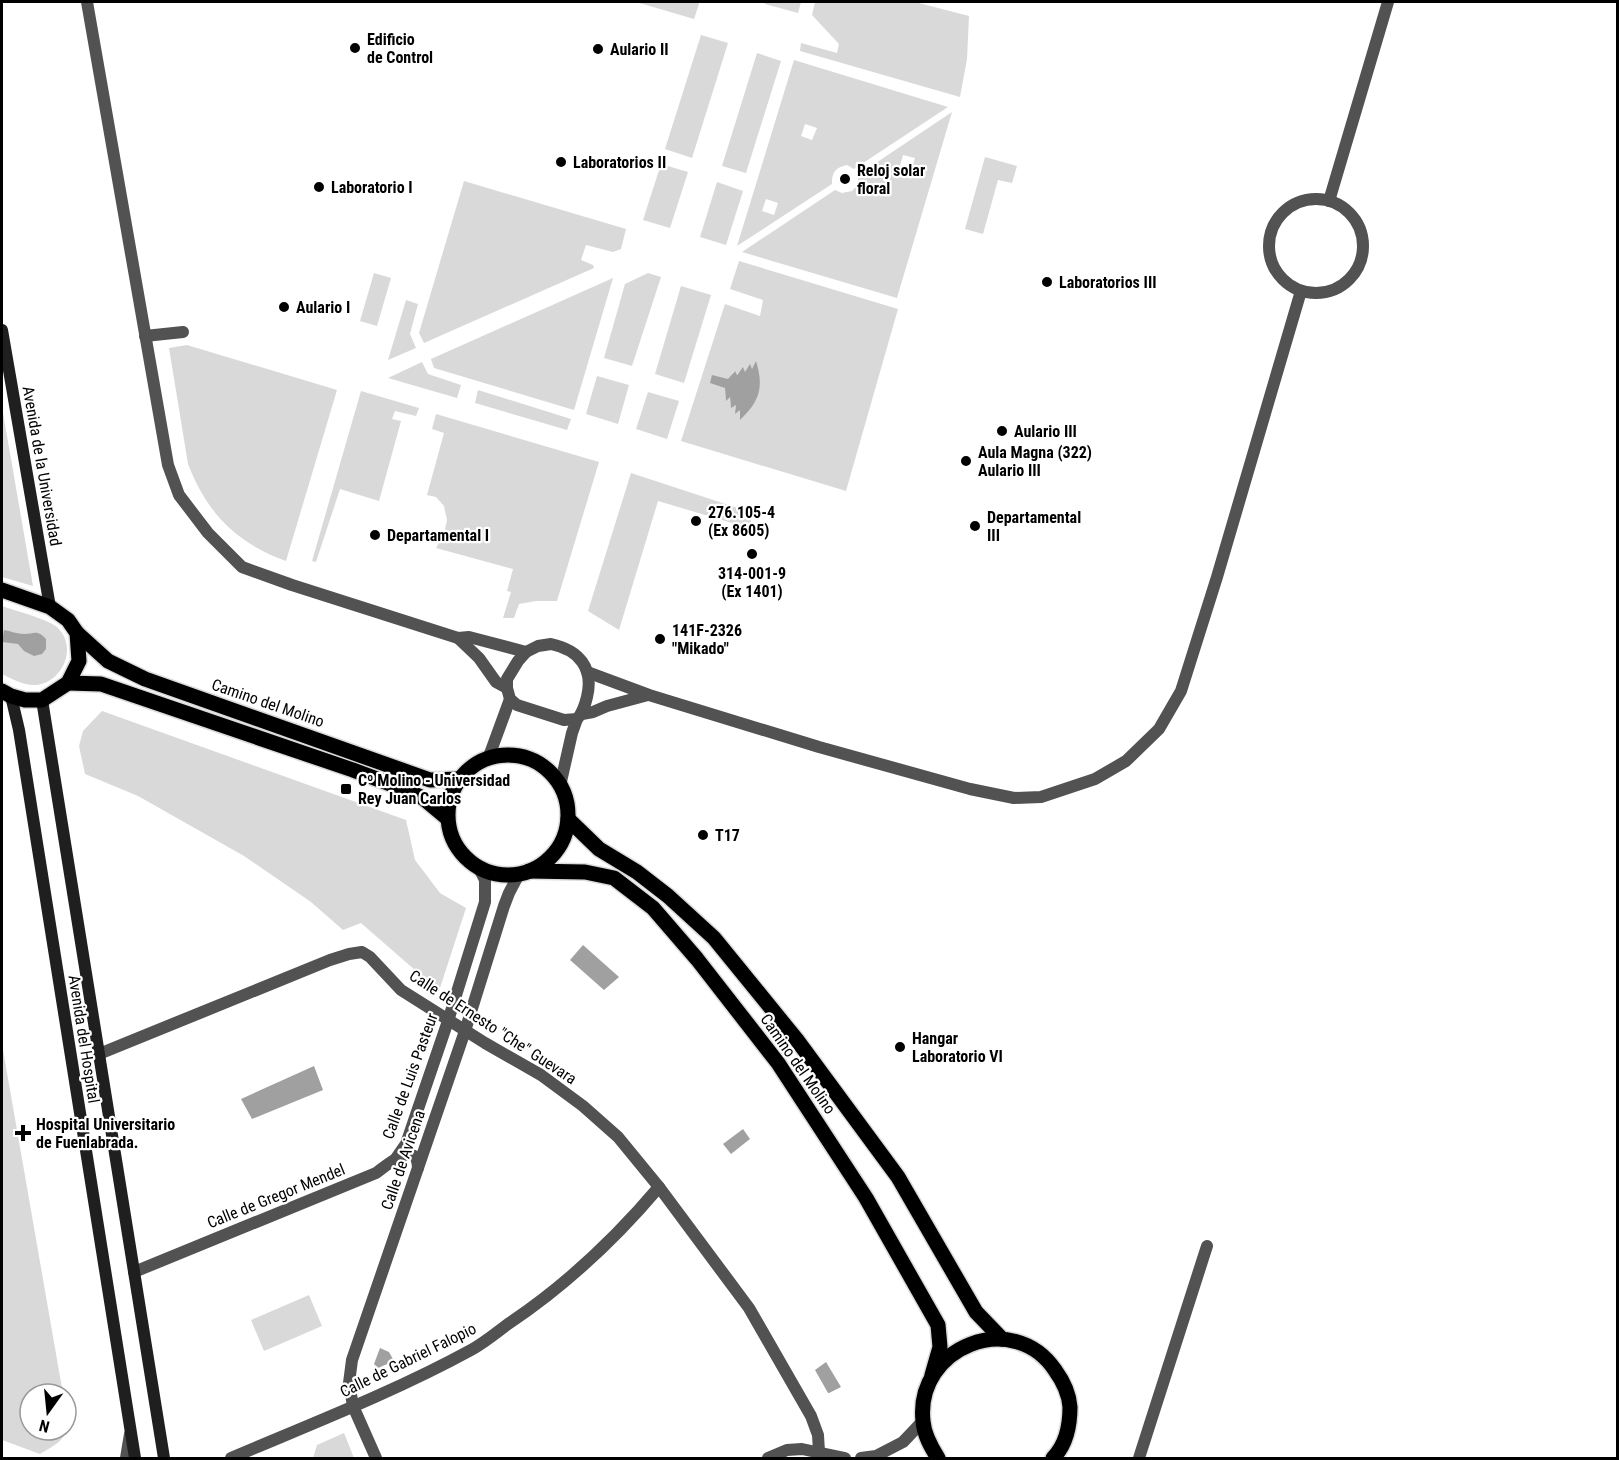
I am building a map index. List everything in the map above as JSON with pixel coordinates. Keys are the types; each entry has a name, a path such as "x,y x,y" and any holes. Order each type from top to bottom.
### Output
{"main road":[{"name":"Avenida de la Universidad","path":"2,330 50,607"},
{"path":"2,590 50,607"},
{"name":"Camino del Molino","path":"50,607 68,620 77,633 108,661 145,679 430,780 459,779"},
{"path":"6,693 25,700 42,700 68,683 79,661 77,633"},
{"path":"68,683 101,684 353,770 423,798 447,818"},
{"name":"Avenida del Hospital","path":"6,693 21,741 135,1458"},
{"name":"Avenida del Hospital","path":"42,700 164,1458"},
{"path":"515,756 529,759 546,770 560,786 566,802 568,819 564,836 556,851 544,863 524,873 505,875 479,868 466,859 450,833 447,818 450,798 459,779 488,759 515,756"},
{"name":"Camino del Molino","path":"568,819 599,849 668,896 714,938 797,1040 898,1177 976,1312 1002,1339"},
{"name":"Camino del Molino","path":"524,873 585,872 614,878 653,908 697,959 778,1063 866,1198 938,1325 940,1347 924,1397 922,1421"},
{"path":"932,1375 950,1354 975,1342 1002,1339 1028,1346 1049,1361 1064,1383 1069,1401 1070,1419 1066,1437 1058,1454 1053,1458"},
{"path":"922,1421 928,1441 938,1458"}],"street":[{"path":"87,2 168,465 179,495 207,533 242,567 458,638 470,637 526,652"},
{"path":"1329,201 1388,2"},
{"path":"1314,199 1329,201 1342,207 1357,224 1363,245 1361,260 1354,273 1344,284 1316,293 1301,291 1281,278 1274,268 1269,251 1270,233 1277,219 1293,205 1314,199"},
{"path":"588,672 649,695 819,747 970,789 1014,798 1041,797 1095,779 1126,761 1159,729 1181,691 1301,291"},
{"path":"145,336 183,332"},
{"path":"458,638 479,658 496,682 517,705 564,720 625,700 649,695"},
{"path":"488,759 508,693 507,679 518,661 526,652 538,646 551,644 565,647 582,661 588,672 589,683 580,716 572,733 560,786"},
{"name":"Calle de Luis Pasteur","path":"397,1157 406,1144 485,902 485,880 479,868"},
{"name":"Calle de Avicena","path":"376,1458 353,1406 350,1383 352,1360 465,1031 507,900 524,873"},
{"name":"Calle de Ernesto \"Che\" Guevara","path":"99,1054 330,960 362,952 370,957 401,990 448,1021 541,1075 583,1106 618,1137 659,1187 749,1308 811,1416 824,1455"},
{"path":"397,1157 414,1155 418,1160 418,1169"},
{"name":"Calle de Gregor Mendel","path":"134,1272 376,1173 397,1157"},
{"name":"Calle de Gabriel Falopio","path":"231,1458 383,1394 473,1349 536,1306 601,1249 659,1187"},
{"path":"1139,1458 1207,1246"},
{"path":"861,1458 876,1456 903,1442 922,1421"},
{"path":"126,1458 130,1432"},
{"path":"768,1458 787,1450 802,1449 845,1458"}],"shaded area":[{"path":"636,2 697,2 699,4 694,19"},
{"path":"765,2 801,2 798,13 765,4"},
{"path":"815,2 915,2 969,16 967,59 960,97 800,51 801,43 837,53 839,44 812,15"},
{"path":"701,35 728,43 692,158 665,149"},
{"path":"757,53 781,61 746,173 722,166"},
{"path":"794,60 948,107 854,169 847,165 837,169 832,184 737,246","holes":["805,124 817,128 812,140 801,136","766,199 778,203 774,215 762,211"]},
{"path":"952,112 897,298 742,252 835,190 842,193 852,191 858,184 858,175","holes":["903,155 915,158 911,170 900,166"]},
{"path":"985,157 1017,166 1012,183 998,180 983,234 965,229"},
{"path":"661,164 688,172 670,228 643,220"},
{"path":"464,181 626,229 621,249 613,252 586,245 581,260 593,265 594,268 424,343 419,333"},
{"path":"717,182 743,191 726,245 700,237"},
{"path":"739,261 898,309 846,491 681,441 725,304 760,316 763,300 730,289","holes":["756,362 740,419 740,409 736,405 731,407 730,396 726,400 727,384 734,371 736,375 743,368 745,373 752,369"]},
{"path":"374,273 391,278 377,326 360,321"},
{"path":"648,273 661,277 632,366 604,358 625,284"},
{"path":"613,278 574,410 434,368 431,359"},
{"path":"681,286 711,295 684,383 655,374"},
{"path":"406,300 418,304 410,334 416,348 388,360"},
{"path":"187,345 337,390 286,561 252,545 225,524 204,497 188,464 169,348"},
{"path":"756,361 760,386 756,400 740,420 740,410 735,414 736,405 731,408 730,397 726,401 725,388 710,383 712,375 728,379 735,371 737,375 743,367 745,372 750,364 752,369"},
{"path":"422,362 428,374 461,385 457,398 388,378"},
{"path":"597,376 629,385 618,424 586,414"},
{"path":"478,390 571,419 567,430 475,403"},
{"path":"361,391 419,408 416,416 395,411 392,419 401,421 379,501 340,489 316,562 312,561"},
{"path":"648,392 679,401 667,439 636,429"},
{"path":"2,407 33,586 2,577"},
{"path":"436,414 599,462 557,601 519,604 514,618 503,618 511,592 507,591 513,569 436,548 444,534 447,520 444,506 436,497 427,495 444,433 432,429"},
{"path":"631,473 753,513 749,528 658,501 619,630 588,611"},
{"path":"2,606 47,621 58,628 64,636 67,654 60,671 54,678 46,683 32,685 18,682 2,674"},
{"path":"4,630 22,634 40,634 46,639 46,649 42,654 34,656 24,651 18,644 2,642"},
{"path":"102,711 406,820 415,860 440,893 466,908 439,991 361,923 343,930 311,902 244,856 138,796 85,774 79,746 83,731"},
{"path":"583,945 619,977 604,990 570,960"},
{"path":"2,1044 61,1382 18,1382 18,1442 59,1442 40,1454 2,1440"},
{"path":"314,1066 323,1090 252,1119 241,1099"},
{"path":"743,1129 750,1139 731,1154 723,1144"},
{"path":"309,1295 322,1326 264,1351 251,1320"},
{"path":"380,1348 389,1352 394,1361 378,1368 374,1364"},
{"path":"826,1362 841,1387 829,1393 815,1370"},
{"path":"344,1433 354,1458 313,1458 317,1445"}],"place":[{"name":"Edificio de Control","path":"355,48"},
{"name":"Aulario II","path":"598,49"},
{"name":"Laboratorios II","path":"561,162"},
{"name":"Reloj solar floral","path":"845,179"},
{"name":"Laboratorio I","path":"319,187"},
{"name":"Laboratorios III","path":"1047,282"},
{"name":"Aulario I","path":"284,307"},
{"name":"Aulario III","path":"1002,431"},
{"name":"Aula Magna (322) Aulario III","path":"966,461"},
{"name":"276.105-4 (Ex 8605)","path":"696,521"},
{"name":"Departamental III","path":"975,526"},
{"name":"Departamental I","path":"375,535"},
{"name":"314-001-9 (Ex 1401)","path":"752,554"},
{"name":"141F-2326 \"Mikado\"","path":"660,639"},
{"name":"Cº Molino - Universidad Rey Juan Carlos","path":"346,789"},
{"name":"T17","path":"703,835"},
{"name":"Hangar Laboratorio VI","path":"900,1047"},
{"name":"Hospital Universitario de Fuenlabrada.","path":"23,1133"}]}
